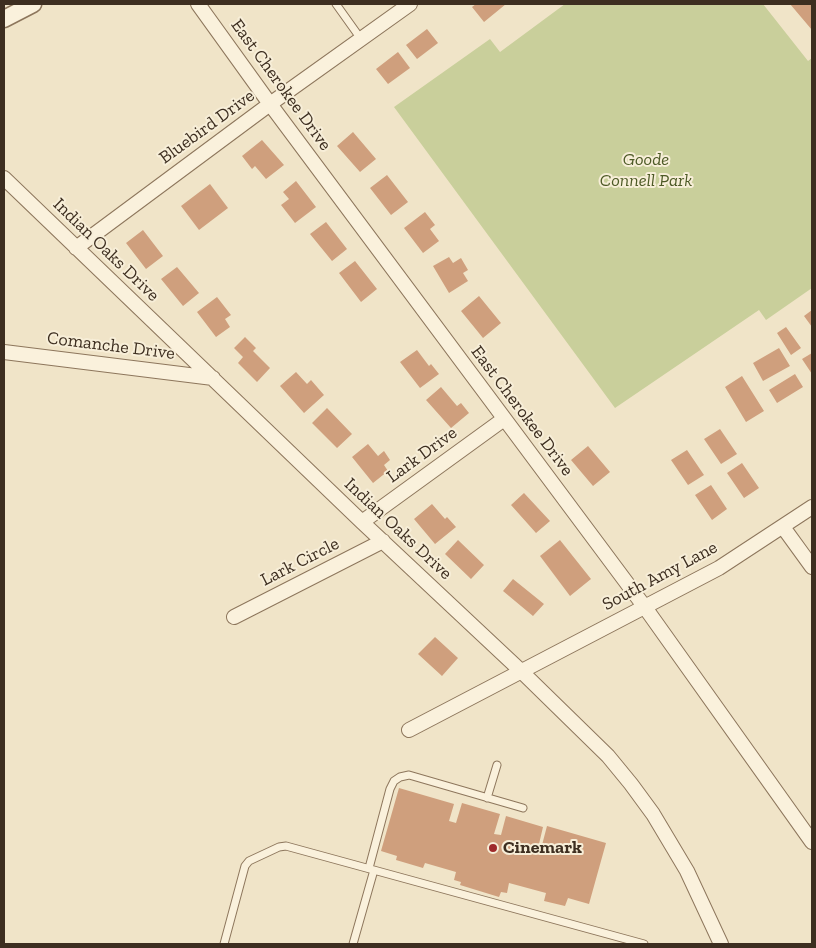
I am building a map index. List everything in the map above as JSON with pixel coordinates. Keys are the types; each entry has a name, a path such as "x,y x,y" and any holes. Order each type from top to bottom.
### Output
{"street":[{"path":"4,19 33,4"},
{"name":"East Cherokee Drive","path":"198,4 270,104 644,606 812,842"},
{"name":"Bluebird Drive","path":"76,248 270,104 410,4"},
{"name":"Indian Oaks Drive","path":"4,178 608,756 654,814 687,871 721,944"},
{"name":"Comanche Drive","path":"4,352 213,378"},
{"name":"Lark Drive","path":"362,522 504,419"},
{"name":"South Amy Lane","path":"409,730 719,568 812,507"},
{"path":"783,527 812,567"},
{"name":"Lark Circle","path":"234,617 383,541"}],"lane":[{"path":"336,4 361,39"},
{"path":"487,798 497,765"},
{"path":"353,944 390,789 394,781 409,775 523,808"},
{"path":"224,944 242,871 249,861 279,847 286,846 644,944"}],"green space":[{"name":"Goode Connell Park","path":"565,4 763,4 808,61 812,58 812,288 766,320 759,310 615,408 394,107 490,39 500,52"}],"building":[{"path":"476,4 506,4 484,22 472,7"},
{"path":"790,4 812,4 812,30"},
{"path":"427,29 438,43 417,59 406,45"},
{"path":"398,52 410,68 388,84 376,69"},
{"path":"353,132 376,159 360,172 337,146"},
{"path":"262,140 284,165 266,179 255,166 252,169 242,156"},
{"path":"387,175 408,202 391,215 370,188"},
{"path":"296,181 316,207 295,223 281,205 289,199 283,192"},
{"path":"210,184 228,208 199,230 181,206"},
{"path":"425,212 435,225 430,229 439,241 423,253 404,228"},
{"path":"326,222 347,249 332,261 310,234"},
{"path":"143,230 163,256 146,269 126,243"},
{"path":"449,257 453,263 461,258 468,270 463,273 468,281 449,293 433,266"},
{"path":"355,261 377,289 361,302 339,273"},
{"path":"177,267 199,293 183,306 161,279"},
{"path":"479,296 501,323 483,338 461,311"},
{"path":"217,297 231,315 225,319 230,327 216,337 197,312"},
{"path":"812,310 812,327 804,316"},
{"path":"786,327 801,348 791,355 777,333"},
{"path":"245,337 256,348 253,351 270,368 257,382 238,363 243,357 234,348"},
{"path":"779,348 790,366 763,381 753,363"},
{"path":"417,350 429,366 431,364 439,374 420,388 400,362"},
{"path":"812,353 812,374 802,359"},
{"path":"296,372 307,384 311,380 324,395 304,413 280,386"},
{"path":"795,374 803,387 777,403 769,390"},
{"path":"742,376 764,411 746,422 725,387"},
{"path":"441,387 457,406 461,403 469,413 451,428 426,400"},
{"path":"327,408 352,434 337,448 312,423"},
{"path":"720,429 737,454 721,464 704,439"},
{"path":"368,444 378,456 384,451 390,460 384,465 388,471 373,483 352,457"},
{"path":"588,446 610,472 593,486 571,460"},
{"path":"687,450 704,475 688,485 671,460"},
{"path":"742,463 759,488 744,498 727,473"},
{"path":"711,485 727,509 712,520 695,495"},
{"path":"524,493 550,521 536,533 511,505"},
{"path":"432,504 445,519 447,517 456,527 435,544 414,519"},
{"path":"458,540 484,565 471,579 445,554"},
{"path":"560,540 591,579 570,596 540,556"},
{"path":"513,579 544,604 533,616 503,591"},
{"path":"435,637 458,658 442,676 418,654"},
{"name":"Cinemark","path":"399,788 454,804 449,821 456,823 462,803 500,814 494,834 501,835 506,816 543,827 539,844 542,845 547,826 606,843 589,904 568,898 565,906 544,901 546,893 509,883 507,893 501,892 499,897 460,885 461,882 454,880 456,872 425,863 423,868 396,860 397,856 381,851"}],"place":[{"name":"Cinemark","path":"493,848"}]}
